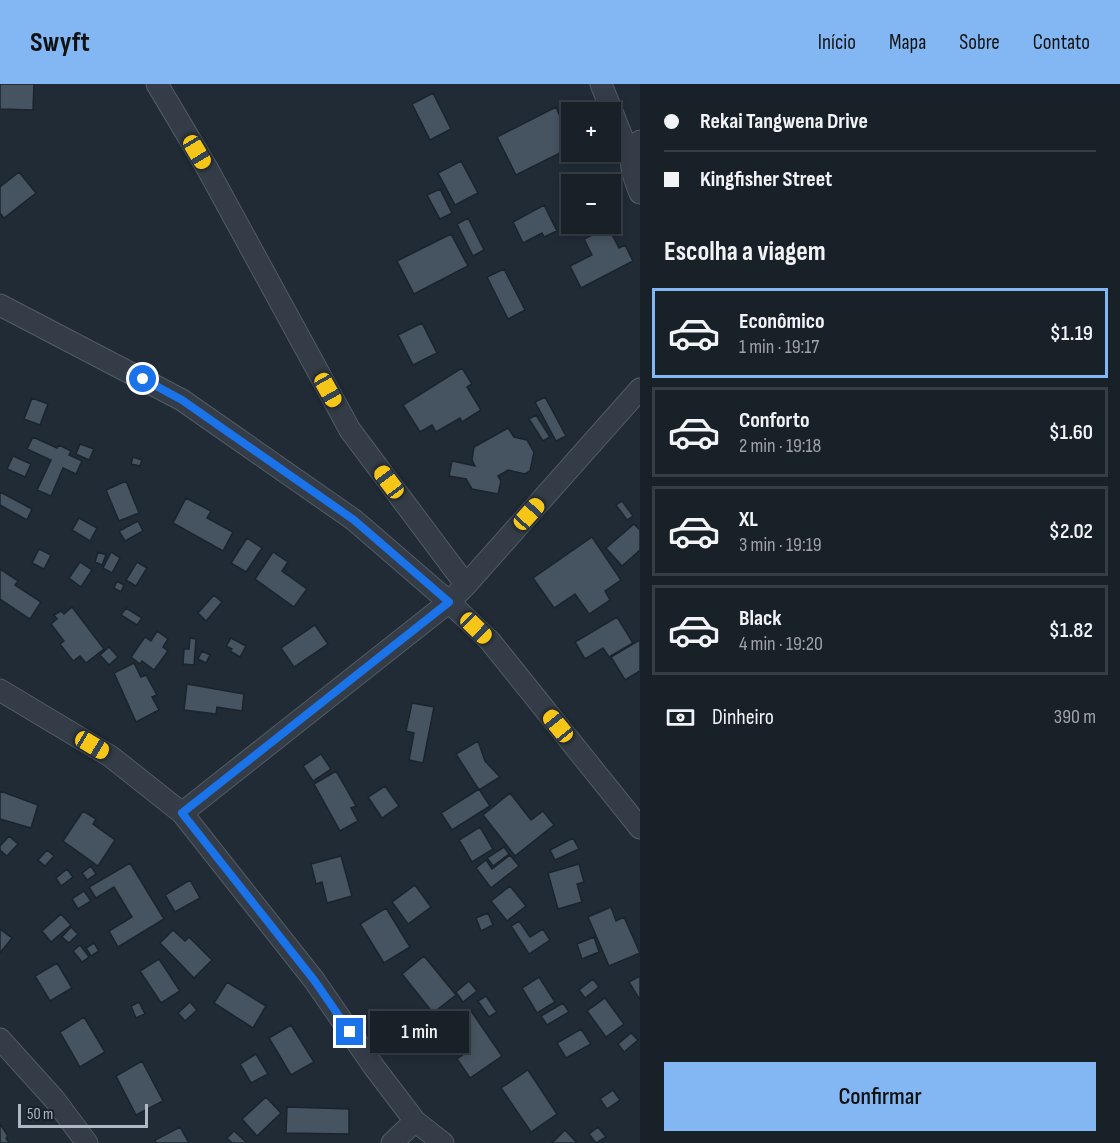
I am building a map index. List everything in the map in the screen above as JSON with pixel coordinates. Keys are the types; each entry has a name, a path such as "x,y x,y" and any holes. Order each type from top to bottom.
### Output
{"street":[{"path":"157,84 207,168 350,430 466,585"},
{"path":"601,84 635,149 640,193"},
{"path":"0,305 182,400 354,520 449,602 490,641 640,828"},
{"path":"182,813 449,602 640,389"},
{"path":"0,690 110,756 182,813 314,980 374,1067 415,1121 443,1143"},
{"path":"0,1039 55,1100 87,1143"},
{"path":"392,1143 415,1121"}],"building":[{"path":"0,84 34,84 33,110 0,109"},
{"path":"433,93 451,129 430,140 412,104"},
{"path":"556,107 561,119 561,152 516,175 497,137"},
{"path":"461,161 478,193 455,205 438,173"},
{"path":"19,172 36,193 4,218 0,213 0,187"},
{"path":"440,189 452,213 440,219 427,195"},
{"path":"544,205 557,231 544,237 542,233 523,243 513,222"},
{"path":"468,218 484,250 473,256 457,224"},
{"path":"451,234 468,266 414,294 397,261"},
{"path":"594,234 612,234 619,248 625,245 633,261 581,288 570,266 592,255 584,239"},
{"path":"504,269 525,310 508,319 487,277"},
{"path":"422,323 437,353 413,365 398,335"},
{"path":"462,368 472,384 467,387 481,410 462,422 460,418 436,432 432,425 420,432 403,405"},
{"path":"545,397 566,436 556,441 535,402"},
{"path":"32,398 48,404 40,425 24,419"},
{"path":"536,415 550,437 543,441 529,419"},
{"path":"508,428 514,437 527,440 534,452 530,471 525,474 508,470 498,476 501,481 498,494 472,489 466,479 449,476 452,461 475,466 472,460 474,447"},
{"path":"33,437 57,448 59,445 71,451 69,455 82,461 76,474 63,468 51,496 37,490 51,460 27,449"},
{"path":"80,444 94,449 89,460 76,454"},
{"path":"13,456 31,464 25,477 7,469"},
{"path":"133,457 142,460 140,466 131,464"},
{"path":"126,481 139,513 119,521 106,490"},
{"path":"0,492 32,509 27,520 0,505"},
{"path":"186,498 211,511 207,518 233,532 223,551 173,523"},
{"path":"622,501 633,516 627,520 616,505"},
{"path":"79,518 97,528 90,541 72,530"},
{"path":"138,521 143,531 125,541 119,531"},
{"path":"634,524 640,530 640,550 622,566 606,548"},
{"path":"592,537 621,580 605,591 610,600 589,614 575,594 554,608 533,578"},
{"path":"247,538 262,548 246,572 231,563"},
{"path":"39,549 51,555 44,569 32,563"},
{"path":"98,552 106,555 102,565 95,562"},
{"path":"111,552 120,558 112,573 103,568"},
{"path":"273,552 288,562 282,571 307,589 294,607 255,579"},
{"path":"80,562 92,570 81,587 69,578"},
{"path":"137,562 147,568 136,586 126,580"},
{"path":"0,569 18,581 15,585 41,602 30,619 0,599"},
{"path":"117,581 124,585 121,592 114,588"},
{"path":"214,595 222,602 206,621 198,613"},
{"path":"72,607 104,649 86,663 80,656 73,661 60,644 64,641 51,624 57,619 54,615 61,611 64,614"},
{"path":"126,608 142,618 137,625 121,615"},
{"path":"617,617 633,643 609,657 603,648 585,659 575,642"},
{"path":"315,625 328,644 294,667 281,648"},
{"path":"157,631 168,639 163,647 168,651 154,670 142,661 140,664 131,657 145,637 151,641"},
{"path":"190,638 196,639 194,665 183,664 184,649 189,649"},
{"path":"231,638 246,646 240,657 226,646"},
{"path":"640,640 640,671 625,680 611,657"},
{"path":"109,647 118,657 109,665 100,655"},
{"path":"202,651 210,655 206,663 198,659"},
{"path":"134,663 141,677 146,675 157,695 152,697 159,710 136,722 114,673"},
{"path":"187,684 244,694 242,711 217,707 216,714 184,710"},
{"path":"412,703 434,707 423,763 409,760 414,733 406,731"},
{"path":"478,741 485,761 500,777 479,790 456,754"},
{"path":"321,754 331,769 313,781 303,766"},
{"path":"336,771 356,806 351,808 358,821 340,831 314,784"},
{"path":"385,786 399,806 382,818 368,797"},
{"path":"479,789 490,806 452,830 441,813"},
{"path":"0,791 38,805 31,828 0,819"},
{"path":"510,793 531,820 543,811 554,825 515,856 483,815"},
{"path":"83,811 96,819 93,824 115,840 98,866 63,841"},
{"path":"480,827 493,849 472,862 459,840"},
{"path":"9,836 18,844 7,856 0,850 0,846"},
{"path":"573,838 579,849 555,860 550,850"},
{"path":"504,847 509,854 493,866 487,858"},
{"path":"47,850 54,856 45,866 38,860"},
{"path":"510,855 519,866 491,888 476,868 486,860 492,869"},
{"path":"341,856 352,896 327,903 322,882 316,884 311,864"},
{"path":"130,863 164,919 118,947 109,931 132,917 114,887 96,898 89,887"},
{"path":"579,864 584,882 577,884 582,902 558,909 548,873"},
{"path":"91,866 96,874 87,880 82,873"},
{"path":"67,869 73,877 61,886 56,878"},
{"path":"190,880 200,898 175,912 165,895"},
{"path":"415,885 431,907 408,924 392,902"},
{"path":"510,886 526,906 507,921 491,901"},
{"path":"84,891 91,901 78,909 72,899"},
{"path":"611,907 616,921 624,917 640,953 609,966 588,917"},
{"path":"386,908 410,947 384,963 360,924"},
{"path":"488,913 493,925 481,931 476,918"},
{"path":"61,914 71,925 51,942 42,931"},
{"path":"519,921 530,937 543,929 550,940 529,954 511,926"},
{"path":"71,927 78,934 69,943 62,937"},
{"path":"0,929 12,938 0,953"},
{"path":"173,930 185,941 189,937 212,960 194,978 160,943"},
{"path":"594,937 599,952 582,959 577,944"},
{"path":"94,943 99,951 91,956 86,948"},
{"path":"80,945 89,957 82,962 73,951"},
{"path":"424,956 456,995 433,1013 402,974"},
{"path":"159,959 180,991 161,1003 140,971"},
{"path":"57,963 72,988 50,1001 35,976"},
{"path":"640,976 640,1000 629,982"},
{"path":"539,977 555,1002 537,1013 522,988"},
{"path":"593,979 599,987 585,998 579,990"},
{"path":"469,981 477,991 463,1002 456,992"},
{"path":"227,982 266,1006 253,1028 214,1003"},
{"path":"486,996 497,1012 489,1017 478,1001"},
{"path":"605,998 624,1024 606,1037 587,1011"},
{"path":"139,1002 145,1014 136,1018 131,1006"},
{"path":"190,1002 197,1010 185,1021 178,1013"},
{"path":"563,1003 569,1012 547,1025 541,1016"},
{"path":"471,1011 502,1056 470,1078 457,1059 468,1051 451,1025"},
{"path":"84,1017 105,1052 80,1067 60,1032"},
{"path":"291,1025 314,1062 291,1075 269,1038"},
{"path":"581,1029 591,1044 566,1058 557,1043"},
{"path":"631,1033 638,1040 624,1052 618,1044"},
{"path":"256,1054 268,1074 251,1083 240,1064"},
{"path":"142,1061 163,1101 136,1115 116,1076"},
{"path":"528,1070 557,1114 531,1132 501,1088"},
{"path":"613,1090 620,1100 607,1109 600,1099"},
{"path":"266,1097 281,1113 257,1136 242,1119"},
{"path":"287,1107 349,1109 349,1134 286,1133"},
{"path":"0,1124 8,1136 6,1138 9,1143 0,1143"},
{"path":"180,1127 189,1143 156,1143 155,1140"},
{"path":"598,1127 606,1137 596,1143 589,1134"},
{"path":"565,1130 577,1143 552,1143"},
{"path":"234,1131 245,1143 232,1143 227,1138"}],"route":[{"path":"143,379 182,400 354,520 449,602 182,813 314,980 350,1032"}]}
